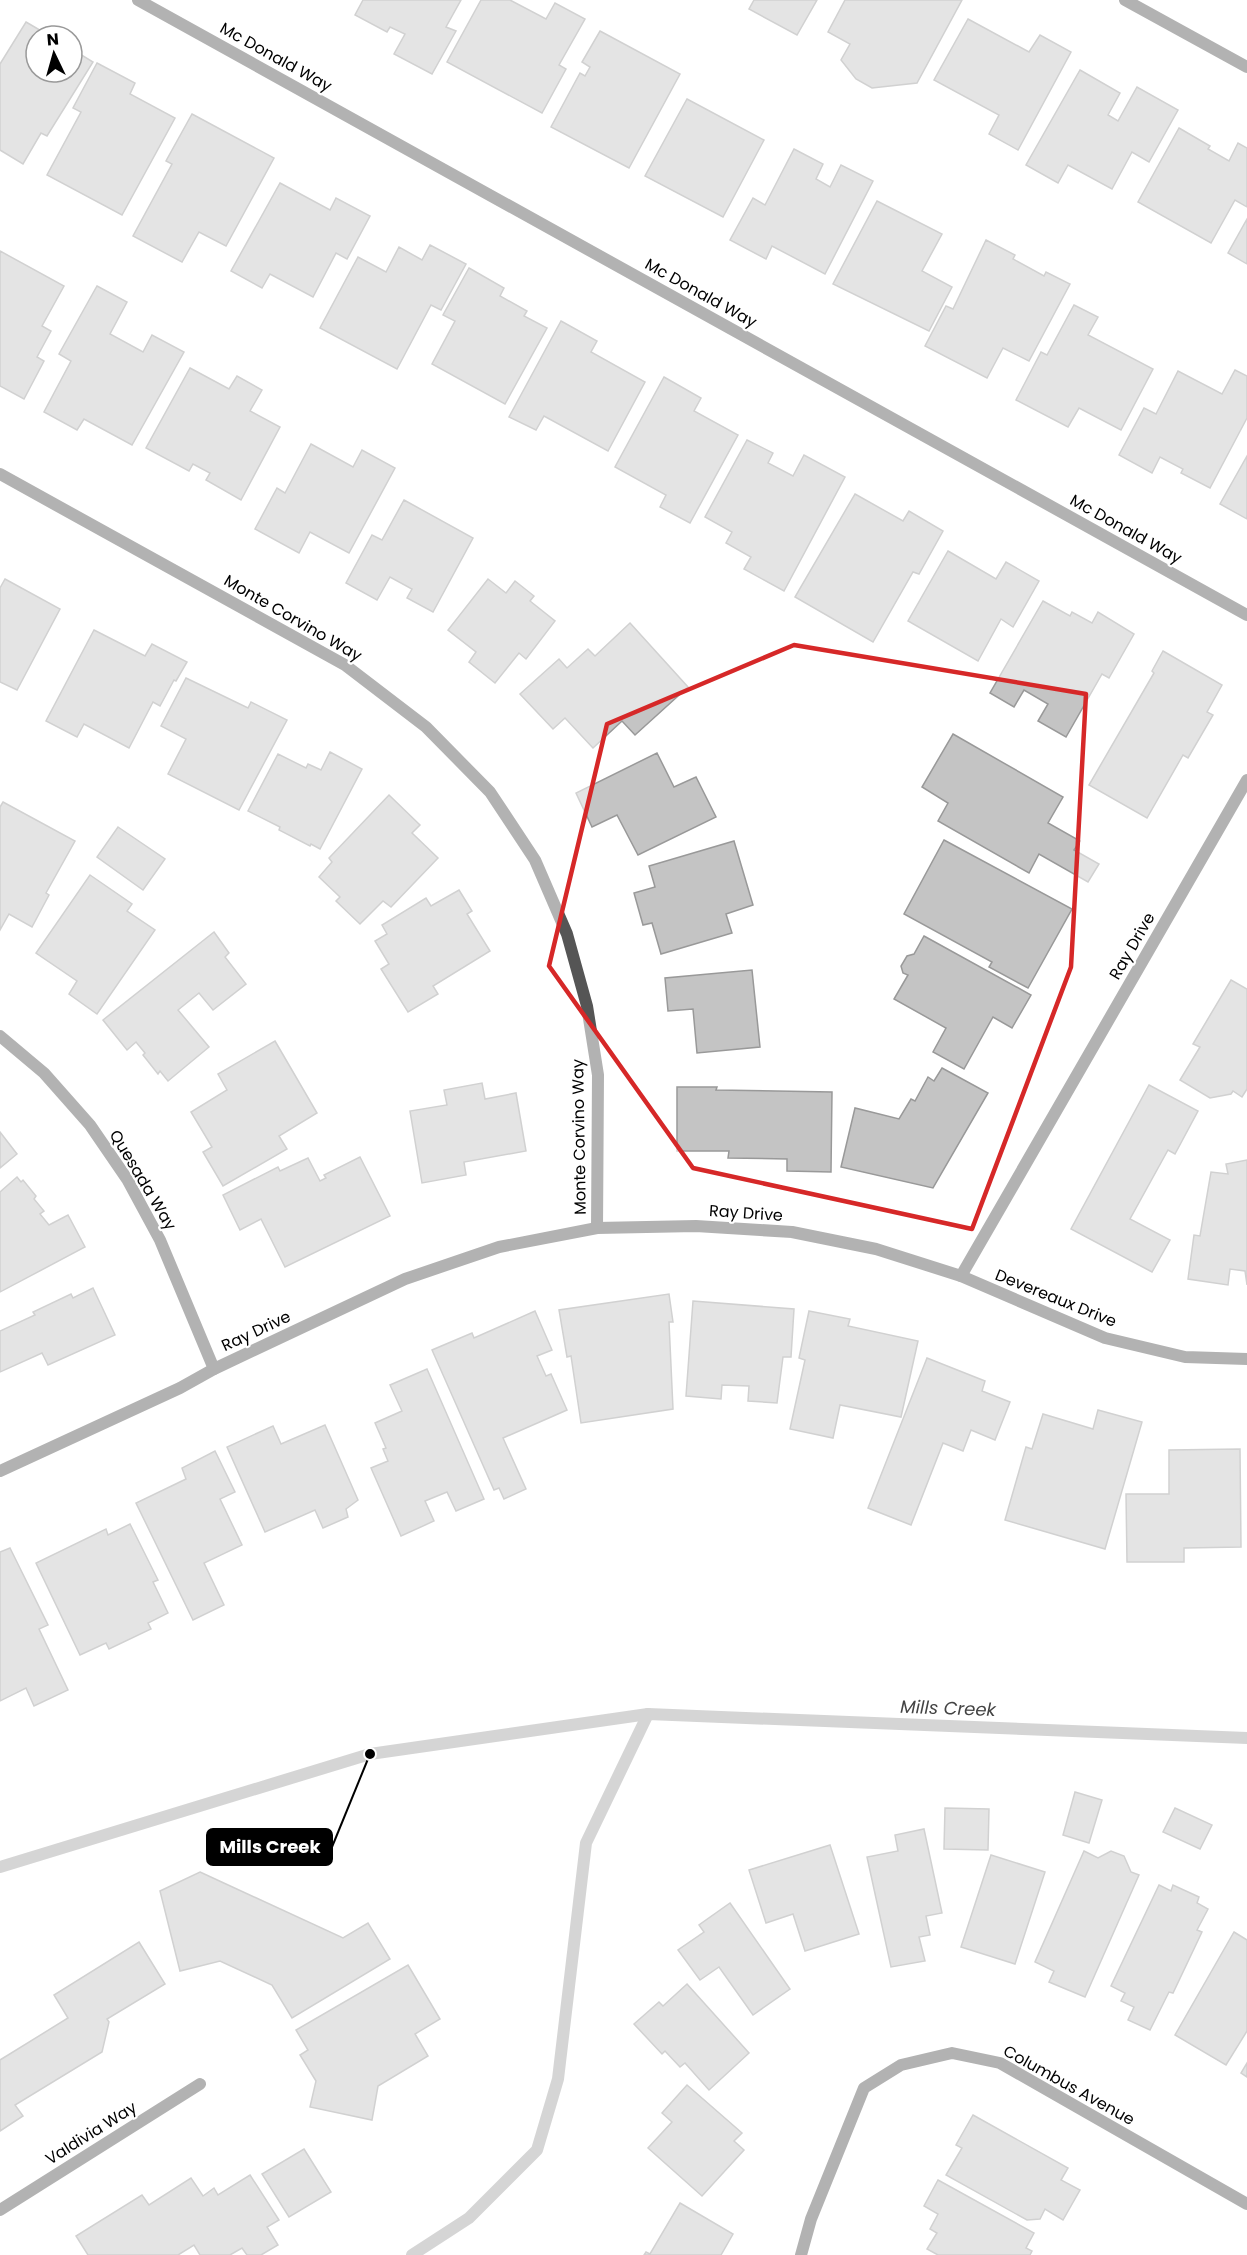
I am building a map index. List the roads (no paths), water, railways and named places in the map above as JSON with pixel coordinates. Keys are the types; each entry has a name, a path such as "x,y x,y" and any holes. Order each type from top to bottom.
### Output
{"street":[{"name":"Mc Donald Way","path":"138,0 1247,615"},
{"path":"1125,0 1247,67"},
{"name":"Monte Corvino Way","path":"0,474 345,665 426,727 490,792 535,860 567,934 587,1006 598,1075 597,1228"},
{"name":"Ray Drive","path":"0,1471 180,1388 214,1369 405,1279 499,1246 597,1228 696,1226 792,1232 876,1249 961,1276 1247,780"},
{"name":"Quesada Way","path":"0,1036 44,1073 90,1125 127,1179 160,1240 214,1369"},
{"name":"Devereaux Drive","path":"961,1276 1105,1338 1185,1357 1247,1359"},
{"name":"Columbus Avenue","path":"801,2255 811,2218 864,2088 901,2065 952,2054 1000,2063 1247,2204"},
{"name":"Valdivia Way","path":"0,2210 200,2084"}],"waterway":[{"name":"Mills Creek","path":"0,1867 370,1754 648,1714 1247,1738"},
{"name":"Mills Creek","path":"412,2255 469,2218 537,2150 558,2079 586,1843 648,1714"}],"place":[{"name":"Mills Creek","path":"370,1754"}]}
